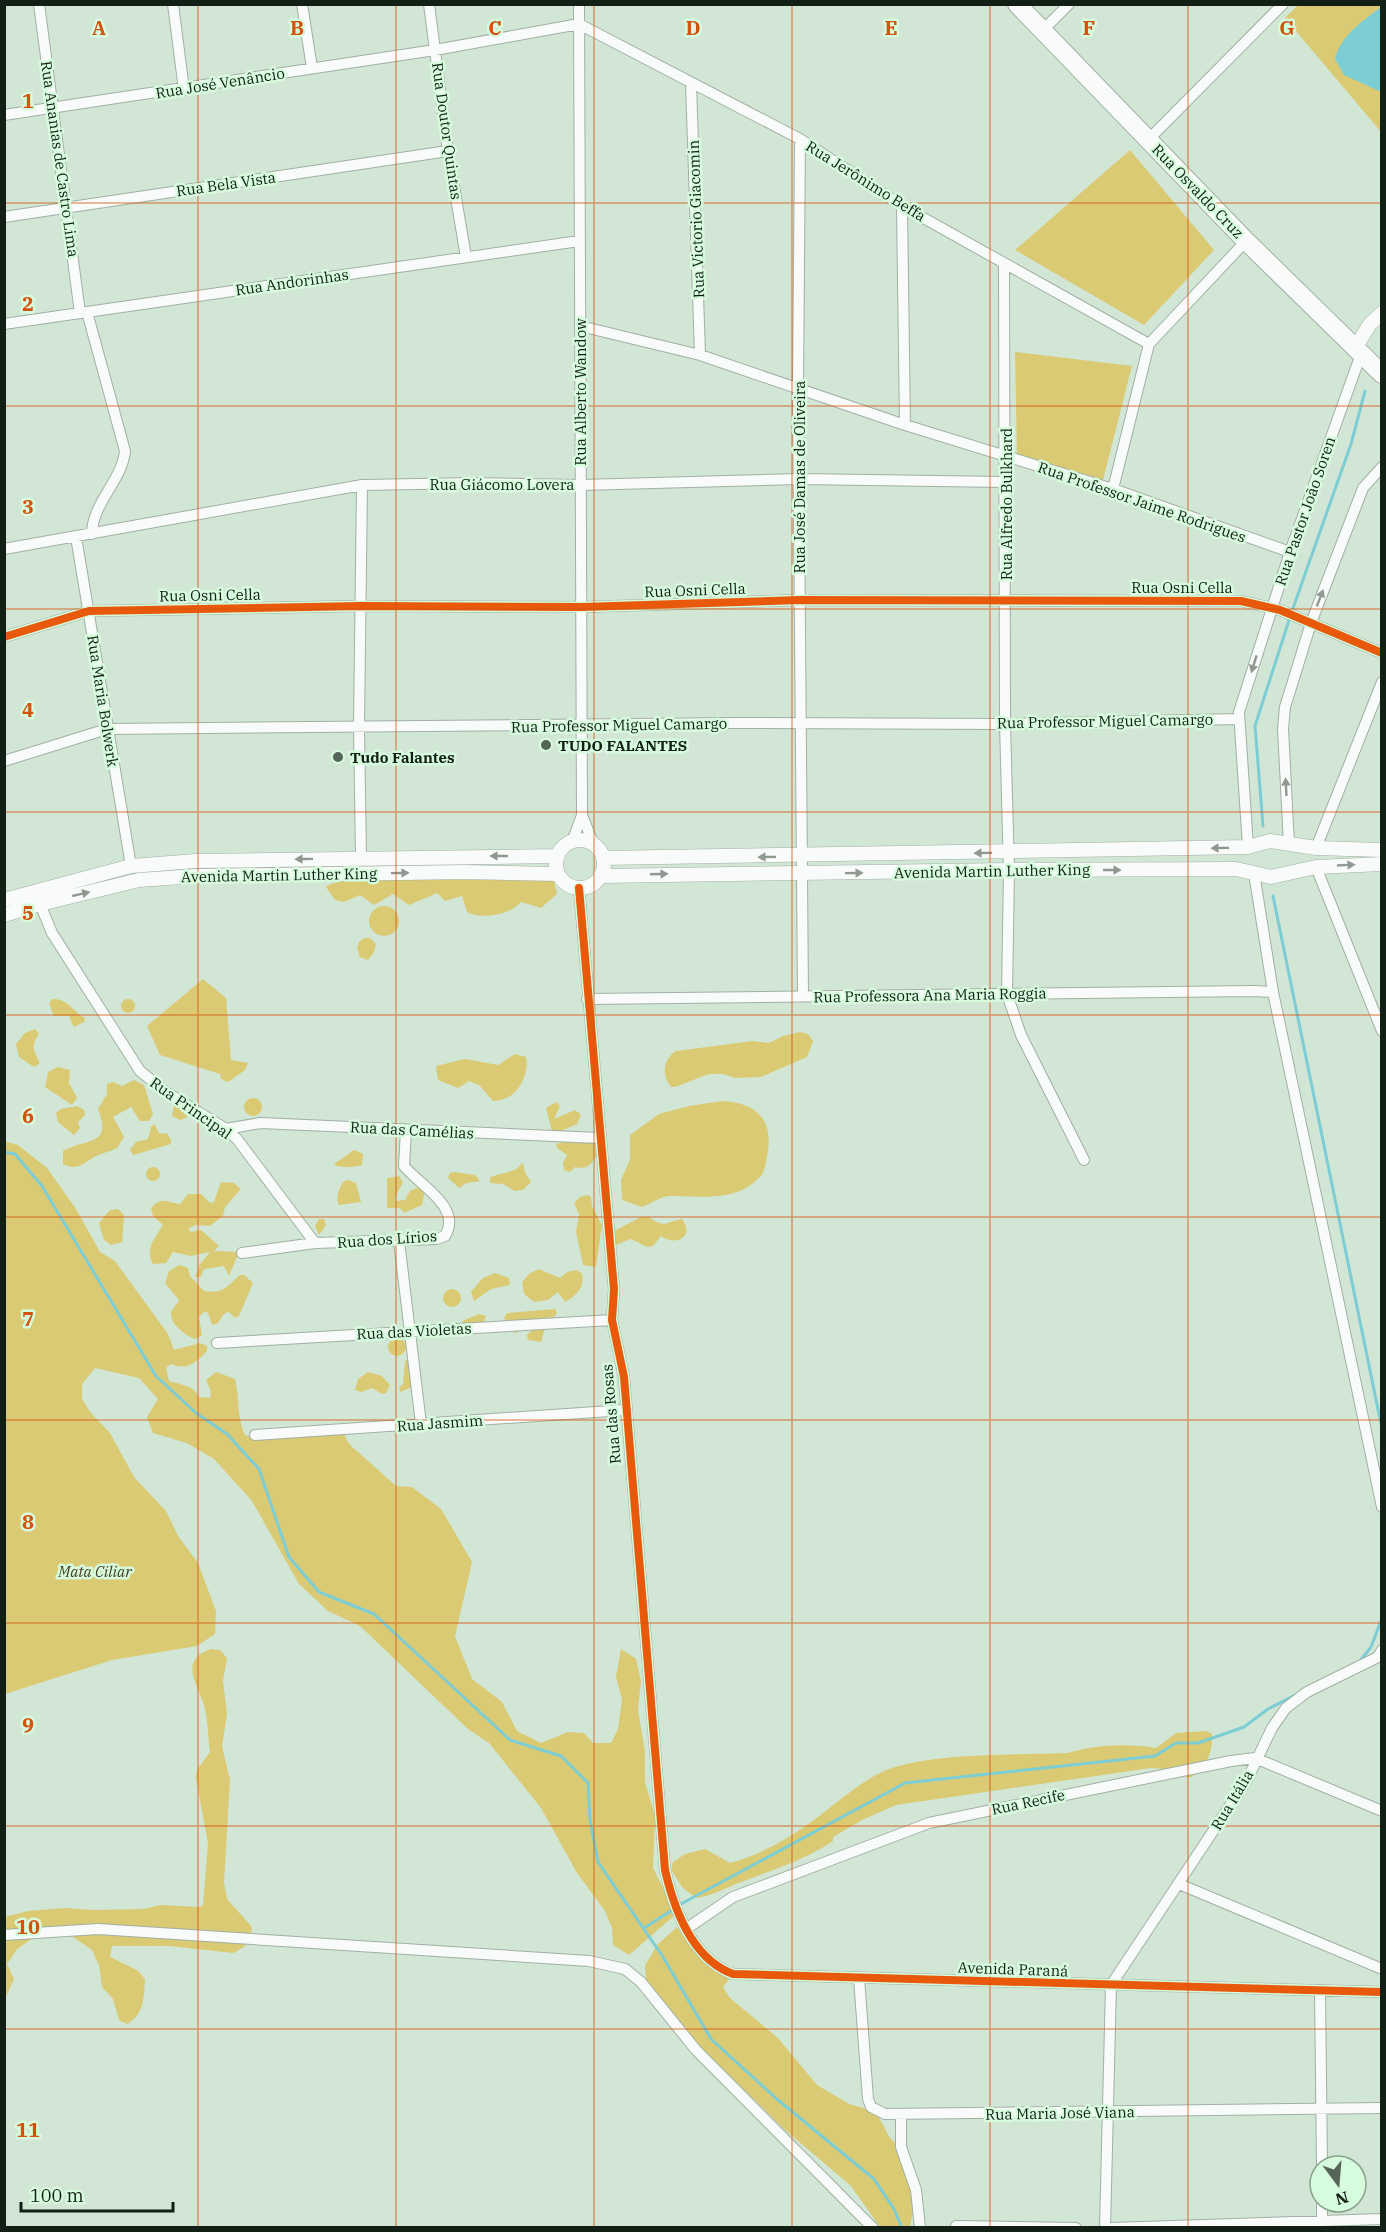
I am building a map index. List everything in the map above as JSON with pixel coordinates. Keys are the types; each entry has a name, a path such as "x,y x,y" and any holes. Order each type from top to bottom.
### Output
{"highway":[{"name":"Rua Osvaldo Cruz","path":"1017,4 1246,241 1380,371"}],"main road":[{"path":"1358,351 1382,313"},
{"path":"582,840 592,843 603,858 600,876 595,883 579,888 563,880 558,874 558,856 572,842 582,840"},
{"name":"Avenida Martin Luther King","path":"603,858 1137,850 1248,847 1270,841 1316,849 1375,850"},
{"path":"1288,871 1292,859 1289,845"},
{"path":"1248,847 1248,861 1254,873"},
{"path":"1136,870 1137,850"},
{"path":"1375,850 1376,864"},
{"name":"Avenida Martin Luther King","path":"4,900 132,866 196,861 558,856"},
{"path":"196,861 196,876"},
{"name":"Avenida Martin Luther King","path":"600,876 1236,869 1271,877 1288,871 1316,867 1376,864"},
{"name":"Avenida Martin Luther King","path":"4,915 139,880 196,876 465,872 558,874"}],"street":[{"name":"Rua Ananias de Castro Lima","path":"39,4 66,208 84,312 125,450 122,466 94,517 92,534"},
{"path":"172,4 184,90"},
{"path":"302,4 312,68"},
{"name":"Rua Doutor Quintas","path":"429,4 448,151 466,257"},
{"name":"Rua Alberto Wandow","path":"572,842 582,815 583,726 579,4"},
{"path":"1043,30 1069,4"},
{"path":"1148,140 1283,4"},
{"name":"Rua José Venâncio","path":"4,115 184,90 435,50 579,24"},
{"name":"Rua Jerônimo Beffa","path":"579,24 800,139 902,206 1149,344"},
{"name":"Rua Victorio Giacomin","path":"691,83 700,355"},
{"name":"Rua José Damas de Oliveira","path":"800,139 798,389 803,996"},
{"name":"Rua Bela Vista","path":"4,217 448,151"},
{"path":"902,206 905,425"},
{"name":"Rua Andorinhas","path":"4,324 579,241"},
{"path":"1113,489 1149,344 1246,241"},
{"name":"Rua Alfredo Bulkhard","path":"1004,263 1005,724 1009,853 1007,994 1021,1035 1084,1160"},
{"name":"Rua Professor Jaime Rodrigues","path":"580,326 700,355 905,425 1113,489 1290,552"},
{"name":"Rua Pastor João Soren","path":"1248,847 1238,718 1275,610 1290,552 1358,351"},
{"path":"1289,845 1284,718 1311,623 1363,488 1382,467"},
{"name":"Rua Giácomo Lovera","path":"4,549 362,485 474,483 581,485 799,479 1005,482"},
{"path":"361,858 359,726 362,485"},
{"name":"Rua Maria Bolwerk","path":"76,537 132,866"},
{"name":"Rua Osni Cella","path":"4,637 89,611 361,606 582,607 800,600 1241,601 1299,618 1382,653"},
{"path":"1316,849 1382,682"},
{"name":"Rua Professor Miguel Camargo","path":"4,761 107,729 1005,724 1238,718"},
{"name":"Rua Alberto Wandow","path":"582,815 592,843"},
{"path":"1316,867 1382,1031"},
{"path":"1254,873 1273,993 1382,1507"},
{"name":"Rua das Rosas","path":"579,888 599,1138 614,1289 612,1320 622,1366 665,1870 676,1905"},
{"name":"Rua Principal","path":"35,890 58,942 141,1071 166,1092 226,1129 273,1184 315,1244"},
{"name":"Rua Professora Ana Maria Roggia","path":"587,999 1254,990 1273,993"},
{"name":"Rua das Camélias","path":"226,1129 260,1123 599,1138"},
{"name":"Rua dos Lírios","path":"242,1253 315,1244 437,1239 445,1236 449,1225 442,1203 404,1166 406,1130"},
{"path":"399,1241 422,1424"},
{"name":"Rua das Violetas","path":"217,1342 612,1320"},
{"name":"Rua Jasmim","path":"255,1435 625,1410"},
{"name":"Rua Itália","path":"1111,1985 1247,1780 1255,1758 1286,1708 1307,1692 1380,1655"},
{"path":"1255,1758 1382,1811"},
{"name":"Rua Recife","path":"686,1929 733,1897 929,1822 1255,1758"},
{"path":"1179,1884 1382,1969"},
{"name":"Avenida Paraná","path":"676,1905 686,1929 706,1959 720,1969 733,1974 1382,1992"},
{"path":"4,1935 98,1929 589,1961 625,1970 641,1982 696,2050 873,2228"},
{"name":"Rua Maria José Viana","path":"859,1978 868,2099 877,2112 901,2115 1382,2108"},
{"path":"1105,2228 1111,1985"},
{"path":"1320,1990 1322,2154"},
{"path":"901,2115 901,2147 916,2190 920,2228"},
{"path":"1322,2214 1322,2219"},
{"path":"1112,2228 1322,2219 1382,2219"},
{"path":"956,2226 1076,2228"}],"green space":[{"path":"1298,5 1381,5 1381,132 1285,18"},
{"path":"1130,150 1214,250 1144,325 1015,250"},
{"path":"1015,352 1132,366 1103,480 1017,456"},
{"path":"422,877 550,880 554,881 557,894 541,908 521,902 503,913 481,916 467,912 462,896 445,901 437,893 409,905 393,894 374,905 360,895 344,902 335,900 326,887 353,880 387,878 408,880"},
{"path":"384,906 395,910 399,921 395,932 384,936 373,932 369,921 373,910"},
{"path":"364,938 370,938 376,944 368,960 360,957 357,948 359,942"},
{"path":"203,979 226,998 231,1060 248,1063 245,1070 228,1082 221,1079 220,1074 160,1055 147,1026"},
{"path":"52,999 66,1003 85,1018 84,1022 74,1027 69,1016 54,1016 49,1004"},
{"path":"128,999 133,1001 135,1006 133,1011 128,1013 123,1011 121,1006 123,1001"},
{"path":"35,1029 39,1034 34,1049 40,1063 34,1067 19,1057 16,1044 25,1033"},
{"path":"800,1032 808,1034 813,1041 807,1057 761,1077 735,1078 723,1074 709,1074 671,1087 666,1077 666,1063 676,1051 753,1041 769,1043 783,1036"},
{"path":"515,1054 526,1057 526,1072 514,1093 501,1100 493,1101 479,1085 469,1081 458,1088 438,1080 436,1066 465,1059 498,1065"},
{"path":"58,1067 70,1070 69,1083 77,1098 72,1105 45,1087 48,1072"},
{"path":"134,1080 144,1085 153,1114 149,1121 140,1121 131,1107 113,1117 124,1137 117,1148 80,1166 72,1167 63,1164 63,1151 99,1136 102,1121 98,1109 107,1094 107,1084 113,1082 122,1086"},
{"path":"249,1098 257,1098 262,1103 260,1114 249,1116 244,1111 244,1103"},
{"path":"722,1101 754,1110 766,1124 769,1144 764,1169 759,1178 738,1192 727,1195 668,1196 642,1207 622,1200 621,1180 630,1160 630,1135 659,1114"},
{"path":"556,1102 560,1106 554,1119 575,1110 581,1115 577,1124 561,1131 552,1131 546,1108"},
{"path":"174,1104 188,1117 180,1120 172,1116"},
{"path":"77,1106 84,1110 85,1115 78,1122 80,1128 74,1135 58,1122 56,1113 61,1109"},
{"path":"154,1124 160,1134 167,1133 171,1144 133,1155 130,1150 136,1142 148,1139"},
{"path":"594,1135 596,1156 592,1162 585,1167 575,1167 570,1172 564,1170 563,1163 567,1155 557,1148 556,1144"},
{"name":"Mata Ciliar","path":"4,1141 18,1145 47,1168 76,1209 100,1252 115,1261 168,1334 174,1350 200,1343 207,1346 207,1351 192,1364 177,1366 171,1364 166,1368 169,1381 190,1387 199,1397 210,1398 211,1391 206,1380 216,1372 235,1379 240,1420 245,1435 257,1439 344,1434 349,1444 396,1486 412,1487 441,1509 472,1562 455,1636 472,1679 502,1702 517,1731 541,1743 568,1732 584,1733 593,1743 611,1743 618,1729 622,1700 616,1677 621,1649 636,1659 641,1681 638,1710 645,1752 645,1782 655,1816 653,1868 676,1914 629,1955 613,1945 612,1928 605,1911 577,1873 541,1808 489,1743 468,1729 360,1626 328,1611 299,1584 252,1501 214,1459 187,1443 153,1433 147,1417 158,1399 139,1378 95,1368 82,1384 82,1399 90,1412 110,1433 134,1477 166,1511 178,1536 198,1563 216,1611 215,1634 197,1646 112,1660 5,1694"},
{"path":"354,1150 363,1154 362,1165 343,1167 334,1164"},
{"path":"523,1163 525,1173 531,1182 523,1190 515,1191 503,1184 490,1183 490,1177 515,1170"},
{"path":"153,1167 158,1169 160,1174 158,1179 153,1181 148,1179 146,1174 148,1169"},
{"path":"450,1173 475,1175 480,1181 467,1183 459,1188 448,1178"},
{"path":"399,1176 403,1182 395,1198 396,1201 405,1200 410,1191 421,1186 425,1189 422,1205 404,1213 400,1208 387,1208 387,1178"},
{"path":"344,1181 356,1183 361,1202 339,1205 337,1199 339,1190"},
{"path":"221,1182 234,1183 241,1189 225,1207 223,1216 210,1226 196,1225 189,1228 190,1232 201,1230 219,1246 214,1251 239,1252 229,1276 224,1266 204,1269 201,1277 195,1277 200,1264 210,1252 191,1256 173,1252 166,1263 153,1264 150,1248 163,1225 153,1216 151,1208 162,1201 180,1204 188,1194 201,1194 210,1203 214,1202"},
{"path":"588,1195 591,1197 592,1206 602,1225 596,1267 583,1265 576,1232 579,1214 574,1203 580,1197"},
{"path":"118,1209 124,1215 122,1242 111,1245 104,1240 99,1223 110,1210"},
{"path":"641,1217 649,1217 662,1224 682,1219 686,1230 685,1235 678,1240 661,1236 653,1246 647,1247 631,1239 613,1246 612,1232"},
{"path":"319,1219 324,1219 326,1225 319,1235 315,1226"},
{"path":"180,1265 188,1268 190,1276 204,1291 220,1290 240,1275 244,1275 253,1283 239,1316 235,1318 229,1312 225,1313 217,1324 212,1325 205,1311 199,1317 202,1335 195,1339 179,1329 171,1313 179,1300 165,1283 169,1271"},
{"path":"539,1269 560,1278 567,1272 577,1270 582,1274 581,1287 573,1297 565,1302 558,1292 548,1300 534,1302 524,1294 522,1282 529,1274"},
{"path":"495,1273 509,1278 510,1285 491,1289 474,1301 471,1292 483,1278"},
{"path":"452,1289 458,1292 461,1298 458,1304 452,1307 446,1304 443,1298 446,1292"},
{"path":"555,1309 557,1313 554,1317 525,1320 522,1330 515,1333 504,1318 507,1313"},
{"path":"479,1314 486,1316 484,1322 464,1324 462,1321"},
{"path":"535,1328 545,1328 541,1342 528,1340 527,1335"},
{"path":"397,1338 403,1341 406,1347 403,1353 397,1356 391,1353 388,1347 391,1341"},
{"path":"410,1358 412,1364 410,1376 414,1383 410,1388 400,1392 405,1361"},
{"path":"368,1372 382,1376 390,1385 386,1393 382,1394 372,1388 361,1392 355,1390 358,1379"},
{"path":"211,1649 220,1650 227,1658 223,1681 227,1714 222,1746 230,1780 224,1883 227,1899 251,1926 252,1930 244,1947 233,1953 169,1946 112,1946 110,1957 137,1970 145,1979 140,2011 127,2024 119,2020 113,1999 102,1987 99,1965 92,1950 70,1935 36,1936 17,1949 7,1964 14,1979 5,1999 5,1917 28,1911 65,1908 144,1909 160,1905 200,1907 203,1905 208,1844 196,1778 197,1770 210,1752 205,1709 195,1684 192,1667 200,1654"},
{"path":"1207,1731 1212,1734 1210,1754 1204,1766 1189,1778 1167,1769 1151,1768 896,1805 862,1820 833,1837 833,1841 801,1859 715,1893 696,1898 683,1888 671,1870 673,1862 685,1854 705,1849 730,1863 762,1851 802,1829 863,1783 882,1772 900,1766 946,1758 1068,1753 1112,1746 1156,1748 1176,1733"},
{"path":"677,1927 696,1953 729,1979 723,1987 730,1998 778,2038 817,2085 849,2104 870,2110 878,2116 890,2138 899,2146 912,2195 913,2211 910,2227 880,2227 851,2186 784,2129 693,2039 680,2022 666,2012 646,1979 645,1966 657,1945"}],"water":[{"path":"1381,7 1381,92 1344,75 1335,59 1347,36"}],"waterway":[{"path":"1292,611 1351,444 1365,391"},
{"path":"1263,826 1255,726 1290,617"},
{"path":"1273,896 1382,1429"},
{"path":"4,1152 15,1154 42,1186 156,1376 196,1413 227,1434 259,1469 289,1557 319,1592 374,1614 510,1740 561,1756 588,1783 590,1820 598,1862 663,1957 711,2039 778,2100 874,2179 894,2209 902,2228"},
{"path":"1360,1661 1371,1647 1382,1618"},
{"path":"679,1905 905,1783 1155,1756 1176,1743 1198,1743 1244,1727 1268,1709 1295,1695"},
{"path":"644,1928 674,1909"}],"cycle path":[{"path":"4,637 89,611 361,606 582,607 800,600 1241,601 1280,610 1382,653"},
{"path":"579,888 614,1289 612,1320 624,1377 665,1870 680,1916 696,1945 706,1957 733,1974 1382,1992"}],"place":[{"name":"TUDO FALANTES","path":"546,745"},
{"name":"Tudo Falantes","path":"338,757"}]}
